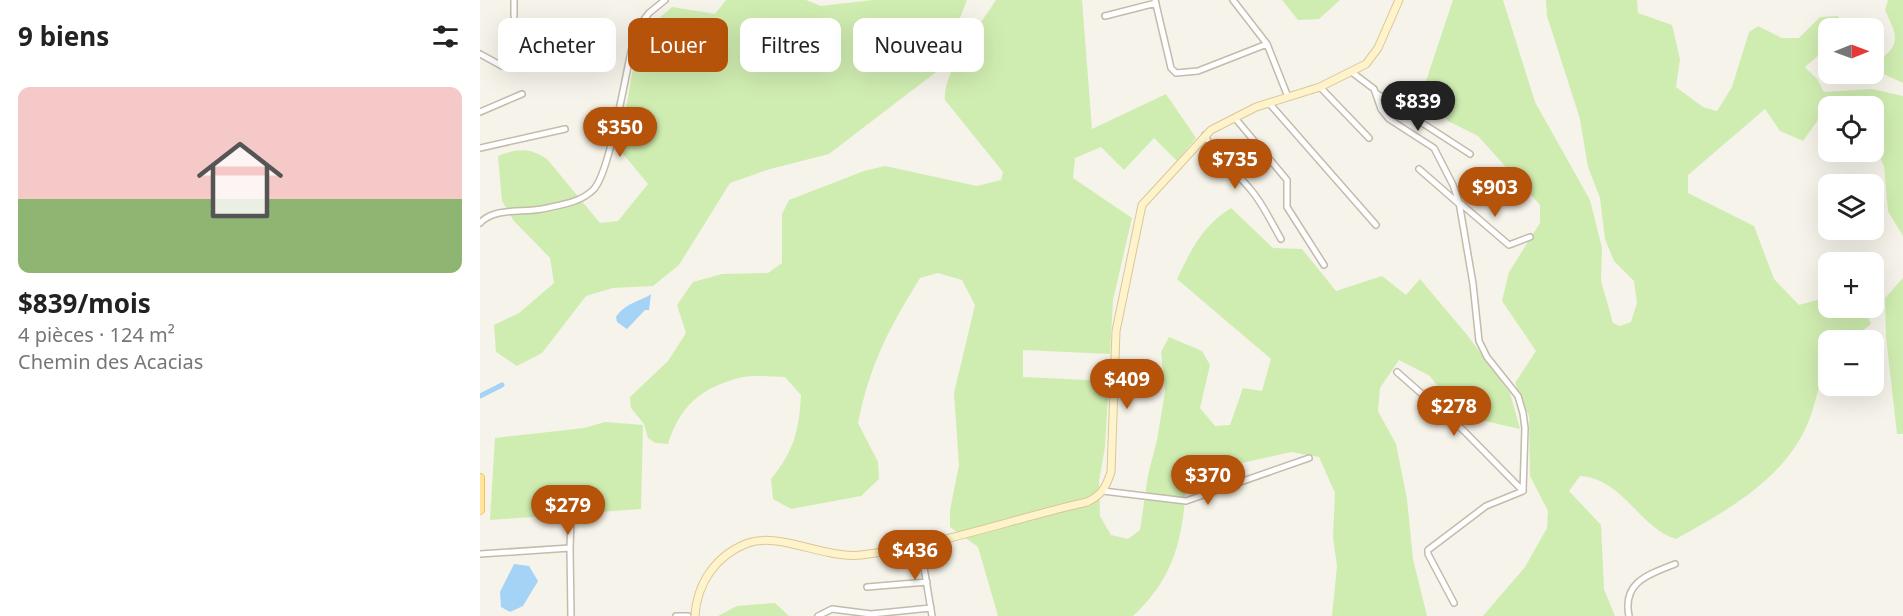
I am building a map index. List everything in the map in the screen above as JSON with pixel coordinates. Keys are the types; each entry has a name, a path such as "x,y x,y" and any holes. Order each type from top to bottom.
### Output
{"main road":[{"path":"695,616 700,590 706,576 728,555 753,542 768,541 852,556 920,543 1087,502 1104,491 1111,472 1116,331 1136,223 1142,204 1205,135 1234,118 1269,103 1320,87 1353,73 1366,64 1378,48 1399,0"},
{"path":"480,480 480,510"}],"street":[{"path":"514,0 514,16"},
{"path":"480,224 496,214 538,210 577,200 597,186 608,158 636,30 649,13 665,0"},
{"path":"1233,0 1268,44 1288,98"},
{"path":"1105,16 1155,1 1171,68 1180,74 1198,71 1268,44"},
{"path":"480,54 498,64"},
{"path":"1353,73 1376,93 1470,154"},
{"path":"1320,87 1369,138"},
{"path":"1376,93 1385,115 1428,143 1437,153 1460,203 1479,340 1487,357 1518,396 1523,414 1526,428 1523,491"},
{"path":"480,112 522,94"},
{"path":"1269,103 1376,225"},
{"path":"1234,118 1287,180 1287,207 1324,265"},
{"path":"480,148 566,129"},
{"path":"1205,135 1216,156 1255,195 1281,239"},
{"path":"1419,169 1509,245 1530,237"},
{"path":"1396,372 1473,439 1523,491"},
{"path":"1104,491 1186,501 1309,458"},
{"path":"1454,603 1428,550 1486,506 1523,491"},
{"path":"571,616 572,518"},
{"path":"920,543 932,616"},
{"path":"480,554 570,548"},
{"path":"1629,616 1629,593 1639,579 1675,564"},
{"path":"867,587 927,582"},
{"path":"818,616 832,609 871,614 931,608"},
{"path":"676,616 688,616"}],"green space":[{"path":"726,0 806,0 821,6 873,0 967,0 960,18 853,18 853,72 936,72 829,154 770,169 730,183 679,265 653,286 613,288 586,296 542,353 517,366 496,352 494,325 519,313 554,283 550,258 513,220 502,201 498,156 522,150 540,155 547,159 600,223 618,221 648,184 619,149 632,72 728,72 728,18 659,18 672,7 715,14"},
{"path":"996,0 1082,0 1092,129 1166,94 1196,138 1177,161 1154,138 1124,170 1101,147 1075,158 1073,178 1132,218 1113,300 1110,354 1023,350 1023,377 1109,381 1105,447 1099,481 1100,516 1111,535 1128,539 1140,530 1148,475 1165,392 1161,352 1169,337 1202,351 1210,365 1200,408 1215,426 1230,425 1243,388 1262,391 1271,359 1177,279 1205,231 1231,208 1273,248 1302,249 1336,291 1382,276 1406,295 1420,279 1468,336 1510,393 1520,429 1485,421 1467,426 1430,376 1399,360 1380,388 1378,411 1396,444 1407,499 1413,559 1427,616 1332,616 1337,566 1333,538 1335,493 1319,457 1291,452 1229,466 1211,462 1186,484 1179,540 1174,556 1158,587 1133,616 998,616 978,547 950,527 950,510 959,465 954,393 975,305 962,280 938,273 920,278 890,330 868,382 858,423 878,462 879,479 861,496 791,509 773,499 771,479 790,450 797,430 800,408 801,395 785,377 744,377 714,387 694,400 686,409 668,444 655,443 648,438 644,424 631,408 630,397 668,361 686,333 677,305 693,282 722,274 768,273 782,263 782,214 789,200 864,171 885,166 977,186 1001,180 1003,172 945,100 952,72 984,72 984,18"},
{"path":"1282,0 1340,0 1319,19 1298,20"},
{"path":"1453,0 1503,0 1535,102 1590,200 1602,248 1601,281 1613,323 1620,326 1631,322 1637,303 1634,281 1614,261 1605,239 1600,198 1588,167 1580,119 1547,16 1546,0 1637,0 1638,13 1672,25 1680,59 1676,87 1703,107 1717,111 1732,87 1749,32 1758,26 1782,38 1799,38 1818,19 1818,56 1805,67 1817,79 1824,92 1872,89 1903,96 1903,236 1888,211 1882,162 1884,162 1884,96 1818,96 1818,120 1803,141 1780,131 1765,109 1688,175 1688,193 1754,226 1774,279 1799,305 1818,300 1818,318 1868,318 1871,324 1864,330 1818,330 1818,392 1803,434 1790,454 1757,488 1676,539 1651,525 1608,485 1580,476 1569,491 1601,525 1604,589 1615,616 1483,616 1525,567 1547,528 1548,511 1530,476 1529,416 1515,383 1536,351 1502,301 1509,272 1540,223 1540,205 1478,136 1448,121 1424,87"},
{"path":"1888,0 1903,0 1903,83 1884,74 1884,56 1894,44 1895,38 1885,10"},
{"path":"1838,16 1839,18 1819,18 1820,17"},
{"path":"1903,278 1903,434 1897,434 1886,337 1885,298"},
{"path":"605,422 643,425 641,509 490,520 495,438 584,428"},
{"path":"775,603 789,616 718,616 737,606"}],"water":[{"path":"651,294 649,310 645,310 627,329 617,322 616,317 624,308"},
{"path":"514,564 529,566 538,581 523,606 510,612 501,607 500,592"}],"waterway":[{"path":"480,396 502,385"}]}
